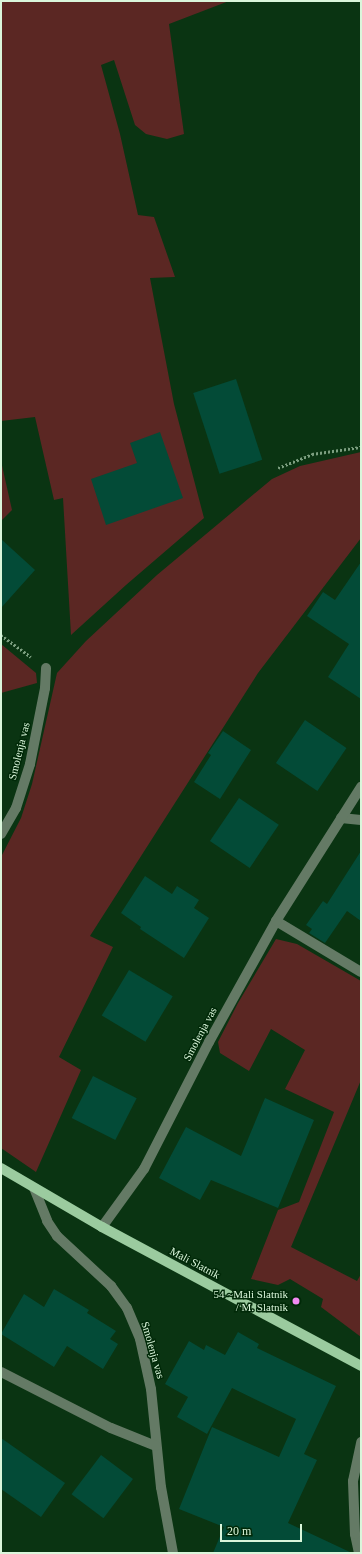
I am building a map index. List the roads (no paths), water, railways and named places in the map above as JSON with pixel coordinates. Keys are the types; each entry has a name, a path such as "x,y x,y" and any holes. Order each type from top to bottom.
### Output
{"main road":[{"path":"1,1168 102,1227"},
{"name":"Mali Slatnik","path":"102,1227 361,1366"}],"street":[{"name":"Smolenja vas","path":"1,834 16,808 30,764 45,688 46,668"},
{"name":"Smolenja vas","path":"102,1227 144,1169 209,1042 276,921 361,787"},
{"path":"341,818 361,820"},
{"path":"276,921 361,972"},
{"name":"Smolenja vas","path":"34,1188 47,1221 57,1236 111,1286 127,1308 140,1339 151,1389 156,1446 173,1553"},
{"path":"1,1372 110,1428 156,1446"},
{"path":"359,1553 355,1534 353,1481 361,1442"}],"place":[{"name":"54 ~Mali Slatnik / M. Slatnik","path":"296,1301"}]}
